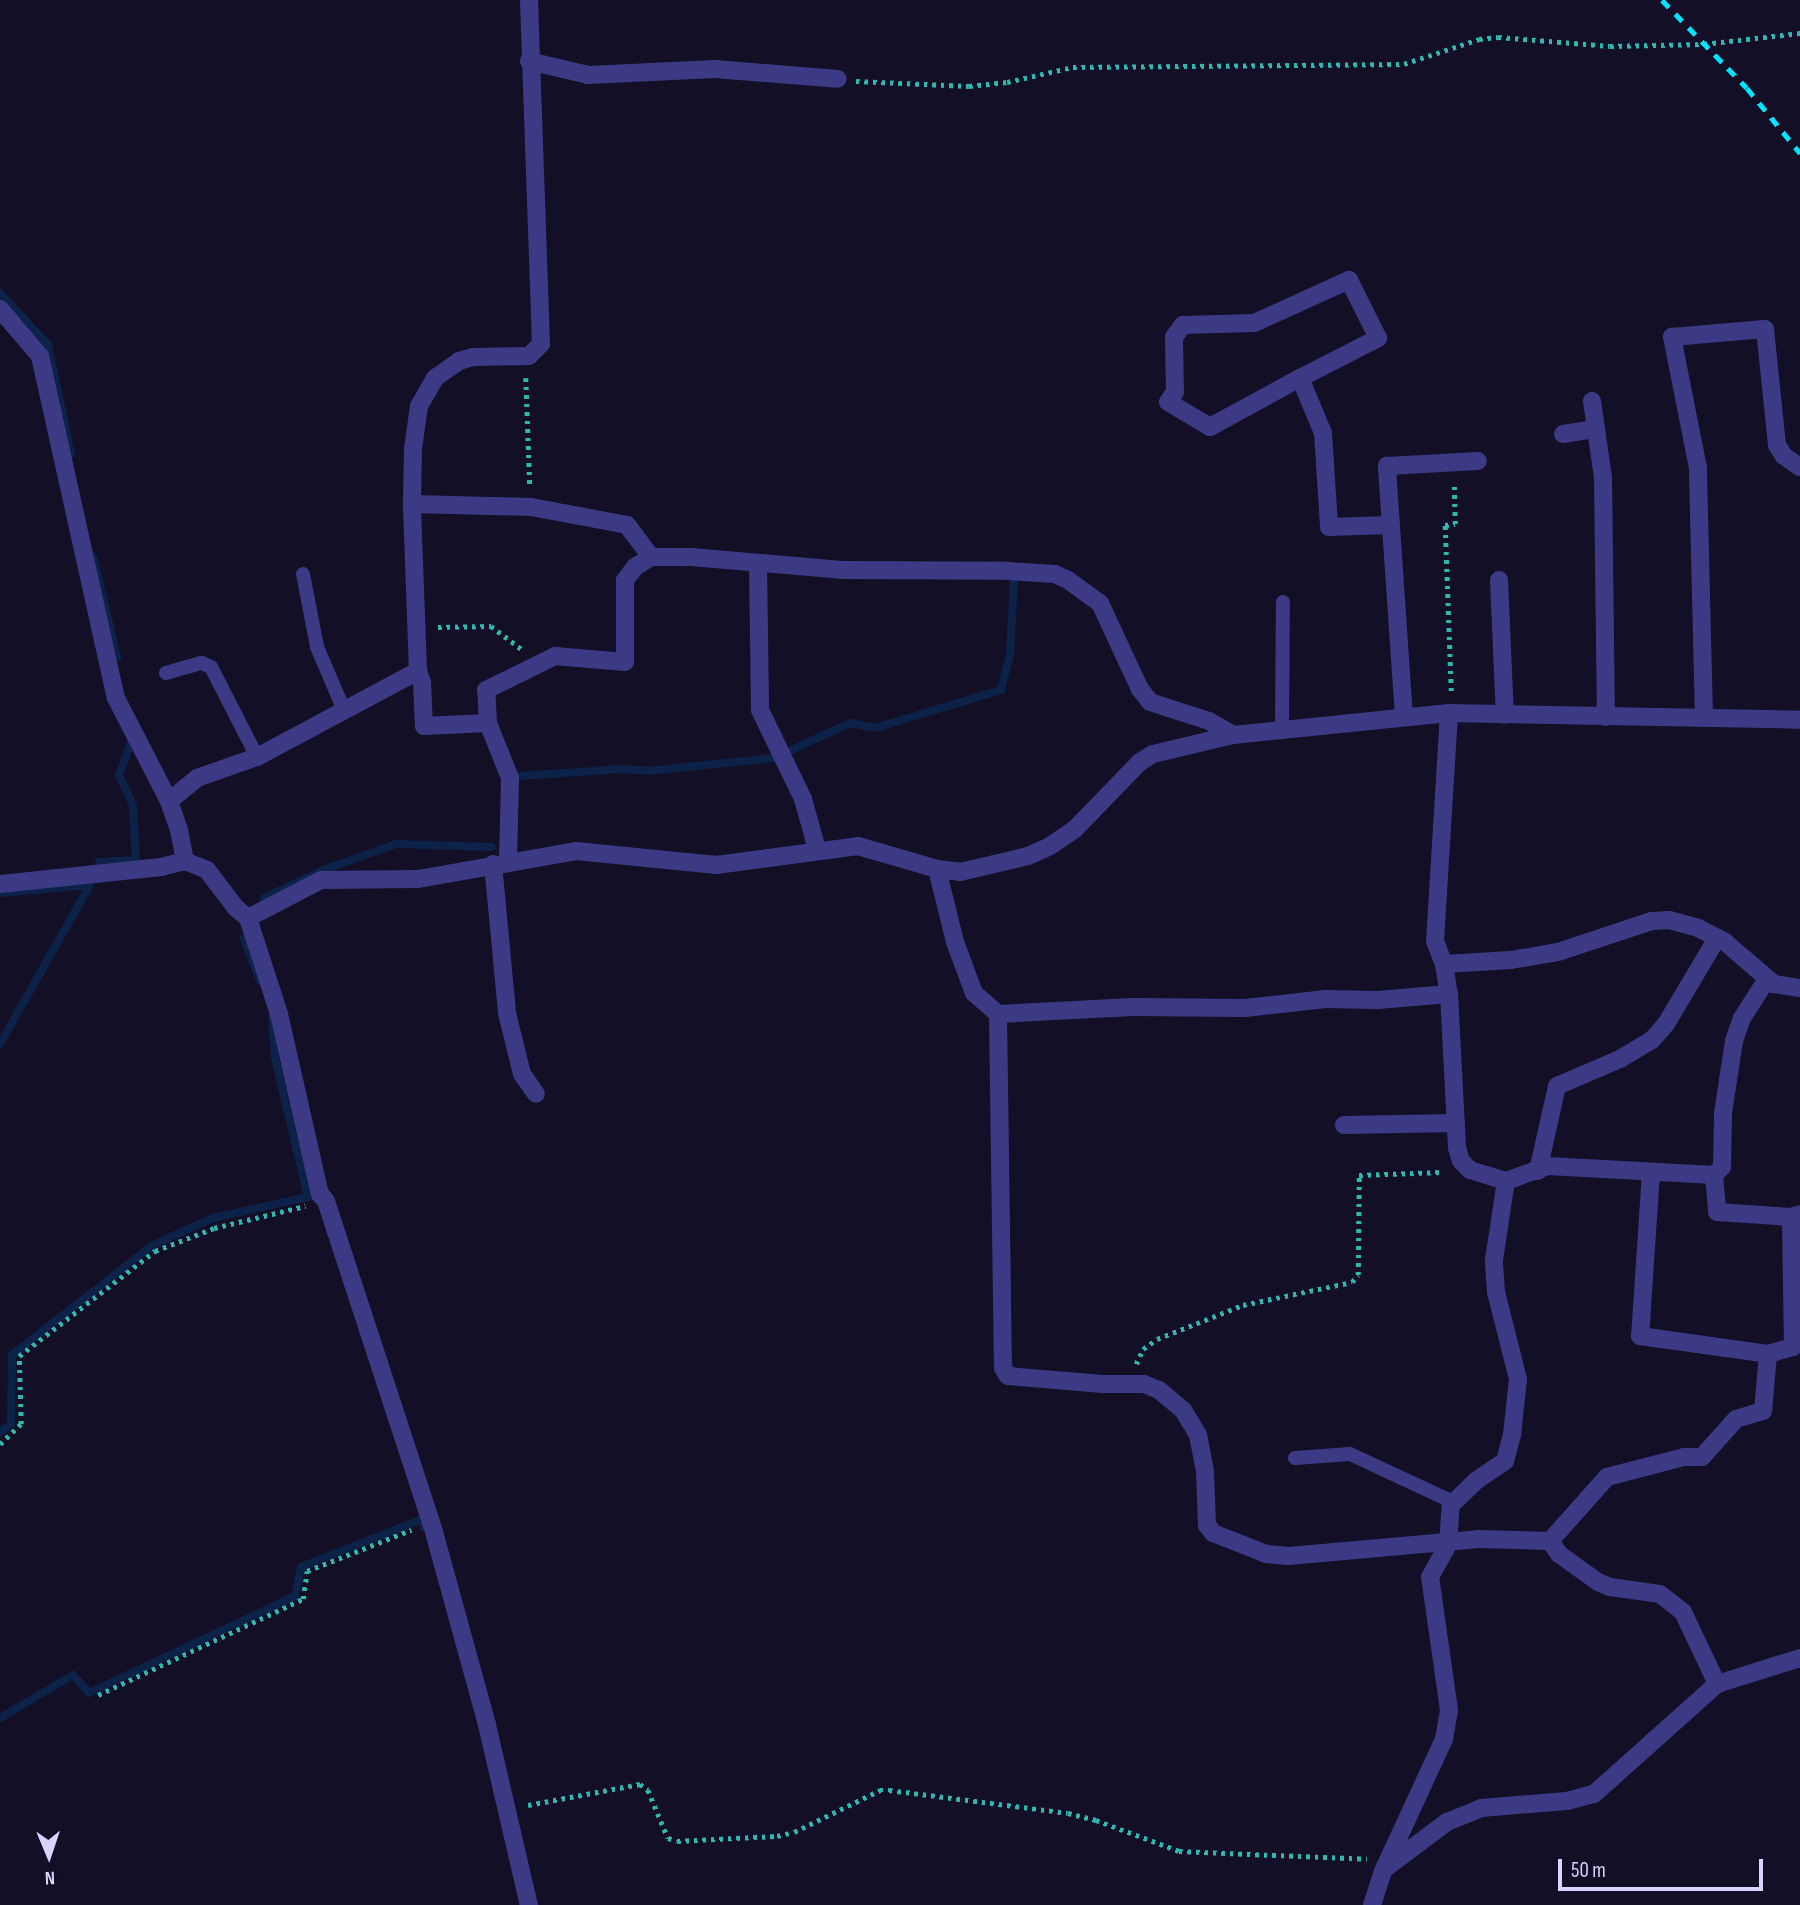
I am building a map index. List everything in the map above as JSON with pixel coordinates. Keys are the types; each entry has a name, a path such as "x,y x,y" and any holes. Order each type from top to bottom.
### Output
{"street":[{"path":"488,723 424,726 422,682 418,671 412,503 413,449 419,406 435,378 446,368 473,357 526,356 535,353 541,344 529,61 529,0"},
{"path":"529,61 588,75 715,69 838,79"},
{"path":"1349,280 1378,338 1300,378 1210,427 1168,402 1175,392 1174,337 1183,325 1254,323 1349,280"},
{"path":"0,309 40,356 116,698 169,800 185,861"},
{"path":"1704,718 1698,468 1672,337 1765,329 1777,445 1784,456 1800,467"},
{"path":"1300,378 1323,433 1329,527 1391,525"},
{"path":"1592,401 1603,477 1606,717"},
{"path":"1563,434 1596,429"},
{"path":"1404,717 1387,466 1478,461"},
{"path":"412,503 531,507 627,525 651,557"},
{"path":"536,1094 522,1074 507,1013 500,863 510,778 488,723 486,690 555,656 625,662 625,580 635,567 651,557 844,570 1055,574 1068,579 1100,603 1140,689 1150,702 1209,721 1233,735"},
{"path":"758,563 760,710 803,799 817,849"},
{"path":"1499,580 1505,715"},
{"path":"169,800 197,778 257,757 418,671"},
{"path":"1449,713 1435,941 1444,964 1449,994 1457,1148 1461,1161 1470,1170 1506,1181 1548,1166 1714,1175 1722,1167 1723,1113 1734,1041 1742,1018 1767,979"},
{"path":"248,918 321,880 396,881 576,852 716,865 817,849 858,846 937,869 960,872 1028,856 1074,830 1140,762 1153,754 1233,735 1449,713 1800,720"},
{"path":"0,884 161,867 185,861 207,870 236,908 248,918 279,1014 320,1194 326,1201 432,1522 507,1809 528,1905"},
{"path":"937,869 954,942 974,993 998,1014 1133,1007 1245,1008 1325,999 1378,1000 1449,994"},
{"path":"1444,964 1511,960 1558,952 1652,921 1684,922 1717,938 1767,979 1783,987 1800,988"},
{"path":"1538,1171 1557,1086 1620,1059 1652,1040 1666,1024 1717,938"},
{"path":"998,1014 1003,1368 1008,1376 1034,1380 1144,1384 1159,1390 1183,1410 1198,1434 1205,1471 1207,1525 1213,1532 1266,1554 1289,1556 1448,1544 1478,1539 1550,1541 1607,1477 1684,1457 1702,1457 1736,1419 1763,1411 1768,1354"},
{"path":"1344,1125 1456,1123"},
{"path":"1651,1172 1640,1336 1768,1354 1797,1348 1795,1215 1717,1212 1714,1175"},
{"path":"1373,1905 1384,1869 1444,1739 1449,1710 1430,1577 1448,1544 1448,1521 1453,1502 1477,1479 1505,1461 1512,1436 1518,1379 1496,1292 1494,1260 1506,1181"},
{"path":"1550,1541 1559,1554 1598,1582 1610,1587 1661,1594 1683,1612 1717,1684"},
{"path":"1384,1869 1447,1822 1481,1808 1567,1801 1594,1794 1717,1684 1800,1658"}],"lane":[{"path":"303,574 317,647 344,710"},
{"path":"1282,730 1283,602"},
{"path":"166,673 202,663 211,667 257,757"},
{"path":"1295,1458 1350,1454 1453,1502"}],"path":[{"path":"838,79 877,84 969,86 1007,82 1073,67 1404,64 1479,39 1498,37 1610,47 1704,44 1800,33"},
{"path":"526,356 531,507"},
{"path":"1449,713 1445,525 1455,524 1453,462"},
{"path":"417,628 496,627 523,649 535,664"},
{"path":"1125,1384 1143,1349 1157,1339 1242,1305 1352,1282 1358,1275 1359,1175 1470,1170"},
{"path":"0,1444 21,1424 19,1356 155,1251 214,1228 326,1201"},
{"path":"98,1695 303,1599 307,1570 432,1522"},
{"path":"507,1809 640,1784 648,1790 668,1838 677,1841 777,1836 794,1832 880,1790 889,1790 1068,1813 1096,1820 1179,1851 1366,1858 1384,1869"}],"waterway":[{"path":"0,293 48,345 71,454"},
{"path":"93,556 117,657"},
{"path":"520,776 622,769 648,771 774,758 850,723 875,728 1001,690 1010,654 1014,580"},
{"path":"99,862 136,860 133,805 119,775 130,744"},
{"path":"264,898 323,870 396,844 492,847"},
{"path":"0,893 90,885"},
{"path":"0,1044 90,885"},
{"path":"244,938 260,981"},
{"path":"0,1432 11,1424 12,1355 153,1245 213,1218 308,1197 275,1058 272,1016"},
{"path":"0,1718 73,1675 89,1693 295,1596 301,1567 422,1519 424,1528"}],"railway":[{"path":"1662,0 1747,88 1800,153"}]}
